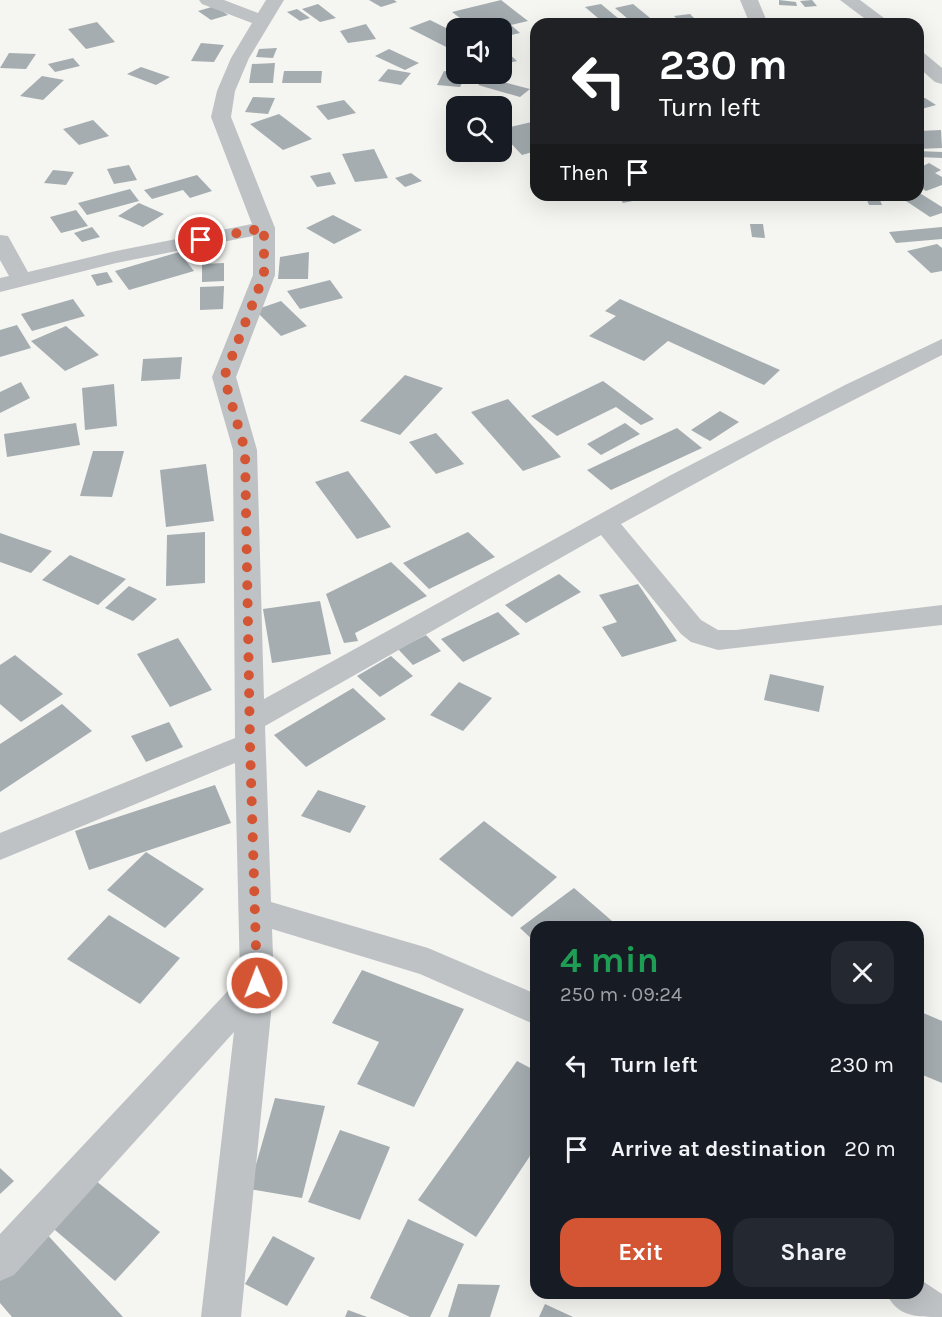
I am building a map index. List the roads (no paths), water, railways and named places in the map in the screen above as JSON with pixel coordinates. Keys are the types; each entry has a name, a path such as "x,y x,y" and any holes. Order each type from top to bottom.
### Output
{"street":[{"path":"208,0 269,10 240,58 226,91 221,117 264,228 264,275 224,377 245,450 257,983 221,1317"},
{"path":"748,0 756,18"},
{"path":"849,0 874,18"},
{"path":"924,61 940,73"},
{"path":"0,285 264,228"},
{"path":"0,241 22,280"},
{"path":"0,847 250,732 605,522 822,406 942,346"},
{"path":"605,522 691,627 701,635 718,640 768,638 942,615"},
{"path":"255,911 428,962 530,1007"},
{"path":"0,1262 257,983"},
{"path":"915,1299 941,1317"}]}
